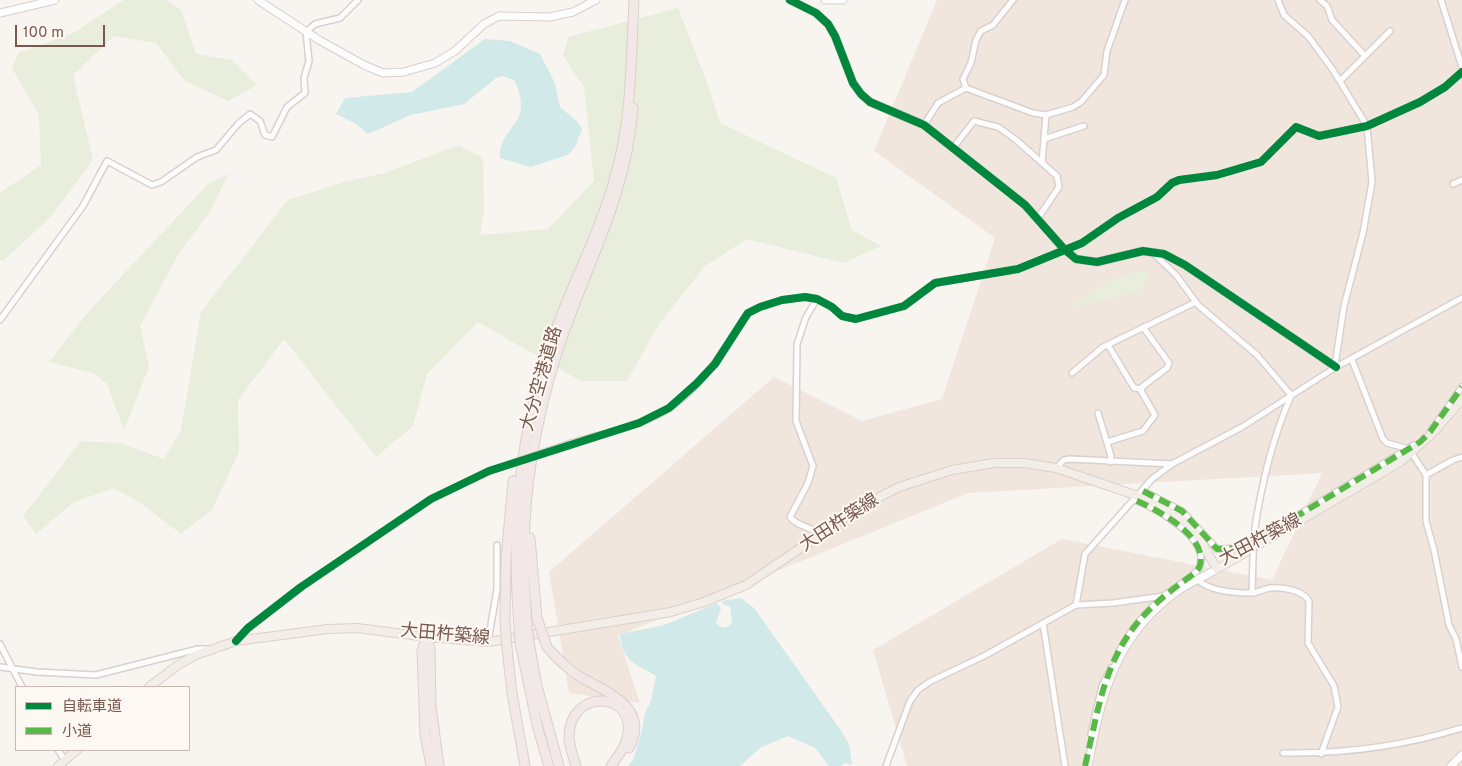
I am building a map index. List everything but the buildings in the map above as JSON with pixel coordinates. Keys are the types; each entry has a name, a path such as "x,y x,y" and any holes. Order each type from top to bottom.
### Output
{"highway":[{"name":"大分空港道路","path":"523,626 524,529 532,450 543,400 556,356 609,220 626,164 633,105 634,0 628,93 621,154 604,212 556,330 542,371 527,431 516,512 514,568 538,729 549,766"},
{"path":"525,766 512,693 507,648 506,558 512,486 520,446 542,371"},
{"path":"532,450 530,541 537,618 547,647 568,668 616,696 633,716 634,736 630,746 616,766"},
{"path":"426,637 422,650 425,734 431,766"},
{"path":"426,637 430,649 431,706 439,766"},
{"name":"大分空港道路","path":"525,643 559,766"},
{"path":"576,766 569,735 572,721 582,707 593,700 602,700 618,707 626,716 628,723 626,740 611,766"}],"main road":[{"name":"大田杵築線","path":"150,686 178,665 213,648 236,641 328,629 357,628 426,637 488,642 671,612 704,602 746,585 864,505 899,488 952,470 1001,463 1024,463 1056,468 1138,495 1178,514 1196,533 1217,569 1376,477 1432,434 1462,399"},
{"path":"58,766 66,763 76,751"}],"street":[{"path":"0,13 55,0"},
{"path":"258,0 306,32 364,65 383,73 404,72 435,63 454,51 484,24 500,16 550,17 573,12 596,0"},
{"path":"306,32 315,24 340,18 358,0"},
{"path":"790,0 816,13 828,24 835,36 853,83 861,94 870,102 924,125 1025,205 1064,249 1076,259 1086,262 1097,262 1143,251 1164,254 1185,265 1336,366"},
{"path":"825,0 843,0"},
{"path":"966,88 963,79 971,63 976,40 981,31 992,26 1013,0"},
{"path":"924,125 938,103 966,88 1032,113 1046,115 1073,107 1082,102 1086,94 1101,80 1107,52 1125,0"},
{"path":"1278,0 1284,15 1308,36 1340,80 1367,126 1372,182 1363,233 1344,306 1336,366"},
{"path":"1320,0 1325,4 1332,20 1364,56"},
{"path":"1325,4 1330,0"},
{"path":"1441,0 1462,67"},
{"path":"1340,80 1390,31"},
{"path":"0,320 84,206 107,161 152,185 161,182 197,157 216,150 238,124 250,114 260,121 265,135 272,137 288,107 305,92 304,78 309,61 306,32"},
{"path":"236,641 248,628 301,587 431,499 489,471 571,443 639,423 669,408 715,364 748,314 760,307 782,300 805,297 817,300 848,318 867,317 904,306 935,283 1018,270 1082,243 1118,218 1157,197 1172,183 1180,180 1218,175 1261,162 1296,128 1320,136 1367,126 1420,102 1445,88 1462,72"},
{"path":"1042,164 1046,115"},
{"path":"953,148 974,121 998,127 1015,139 1056,176 1059,187 1038,218"},
{"path":"1044,139 1084,126"},
{"path":"1452,184 1462,180"},
{"path":"1152,252 1176,274 1196,302 1257,355 1291,395"},
{"path":"1076,605 1085,554 1152,480 1172,464 1242,427 1336,366 1352,360 1462,298"},
{"path":"817,300 806,317 797,344 796,421 813,466 808,483 790,517 792,520 814,529 820,534"},
{"path":"1072,373 1108,345 1196,302"},
{"path":"1108,345 1134,388 1142,389 1167,368 1169,363 1143,327"},
{"path":"1352,360 1383,439 1387,443 1411,451 1426,475 1426,521 1434,550 1449,625 1456,639 1462,665"},
{"path":"1138,495 1169,503 1182,512 1217,549 1244,548 1335,491 1411,451 1430,432 1462,387"},
{"path":"1107,442 1143,431 1155,416 1142,389"},
{"path":"1252,593 1254,534 1262,485 1272,445 1291,395"},
{"path":"1098,413 1107,442 1110,462"},
{"path":"1426,475 1462,457"},
{"path":"1056,468 1064,460 1070,459 1172,464"},
{"path":"1086,766 1100,705 1109,676 1130,639 1168,595 1196,573 1200,566 1201,556 1196,544 1176,523 1138,495"},
{"path":"488,642 496,589 497,545"},
{"path":"886,766 904,712 918,690 1076,605 1113,603 1168,595 1217,569"},
{"path":"1198,580 1206,587 1252,593 1270,588 1300,592 1309,601 1308,643 1334,686 1338,707 1321,754"},
{"path":"1043,623 1065,766"},
{"path":"0,644 21,686"},
{"path":"0,667 37,672 107,674 191,650 213,648"},
{"path":"1283,754 1321,754 1412,742 1462,728"},
{"path":"59,751 66,763"},
{"path":"1451,766 1462,755"}],"shaded area":[{"path":"937,0 1462,0 1462,766 907,766 873,650 1062,539 1272,580 1322,473 968,493 618,636 640,703 569,693 549,572 774,377 862,421 942,399 995,238 874,151"}],"green space":[{"path":"124,0 166,0 181,10 196,54 232,60 257,85 228,101 185,81 156,43 114,36 73,75 93,160 51,217 4,260 0,260 0,193 41,165 39,115 12,68 18,53 73,33"},
{"path":"678,8 708,85 720,123 836,178 852,230 881,246 843,263 747,239 705,266 659,324 627,381 581,381 478,322 427,374 413,426 376,457 284,339 238,400 239,452 212,510 181,534 139,502 114,488 74,502 36,534 23,516 81,441 120,443 164,459 181,430 201,312 288,200 344,182 385,173 459,145 483,158 484,211 480,235 548,229 594,181 584,87 563,56 568,37"},
{"path":"228,174 212,208 178,255 140,326 149,367 124,430 107,384 93,373 49,362 90,310 208,184"},
{"path":"1145,271 1150,275 1141,289 1119,297 1071,307 1105,283 1133,273"}],"water":[{"path":"485,39 510,41 540,54 555,83 560,107 578,122 582,129 575,147 568,155 531,167 500,158 501,147 519,116 521,107 520,95 514,80 502,76 496,78 464,104 411,115 368,134 356,124 336,114 345,98 412,92"},
{"path":"741,598 754,608 840,729 849,744 852,765 844,763 841,766 829,766 815,748 788,736 760,748 740,766 628,766 633,760 645,713 651,701 656,676 631,661 624,651 620,634 664,625 717,603 721,609 716,622 719,626 726,628 732,623 730,606 724,605 722,601"}],"marked path":[{"path":"1143,491 1182,511 1217,549 1244,548 1420,442 1430,432 1462,387"},
{"path":"1085,766 1100,700 1118,652 1133,629 1153,606 1196,572 1200,565 1200,554 1196,544 1188,534 1167,517 1135,500"}],"cycle path":[{"path":"790,0 816,13 828,24 835,36 853,83 861,94 870,102 924,125 1025,205 1064,249 1076,259 1097,262 1143,251 1164,254 1185,265 1336,367"},
{"path":"236,641 248,628 301,587 431,499 489,471 639,423 669,408 715,364 748,313 760,307 782,300 805,297 817,299 832,307 842,316 856,319 904,306 935,283 1018,269 1082,243 1118,218 1157,197 1172,183 1179,180 1217,175 1261,162 1296,127 1319,136 1367,126 1420,102 1445,87 1462,72"}]}
